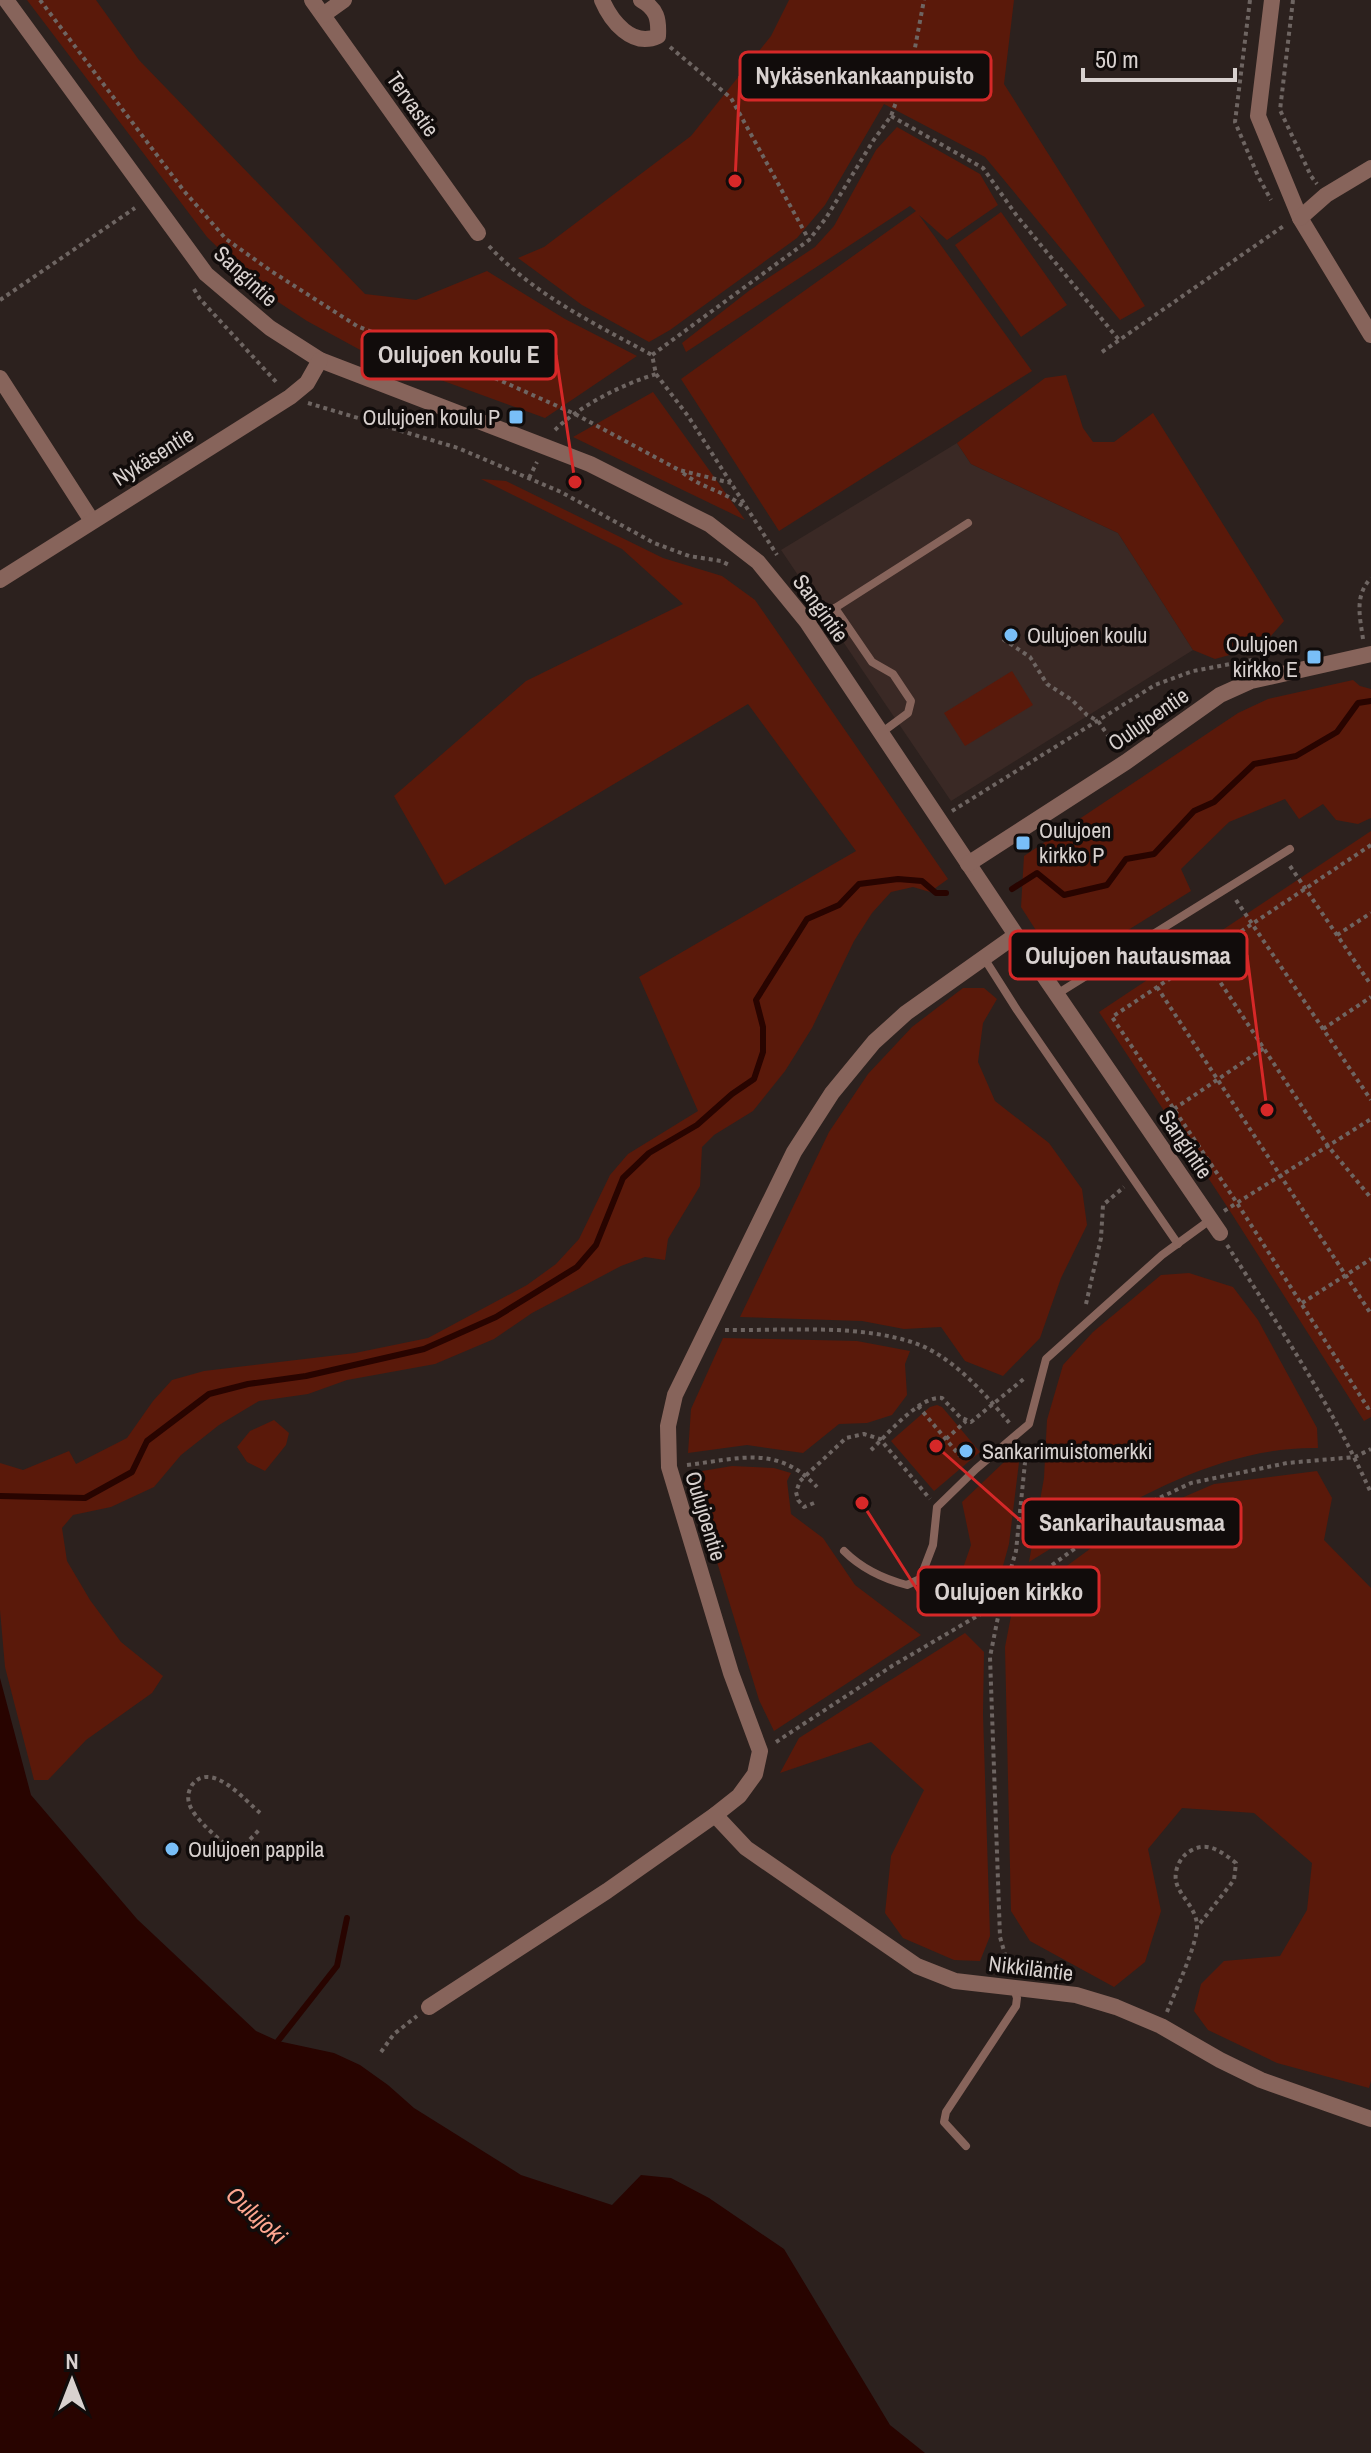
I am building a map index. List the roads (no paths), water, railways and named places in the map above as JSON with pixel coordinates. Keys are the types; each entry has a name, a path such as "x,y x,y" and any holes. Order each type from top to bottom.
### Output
{"street":[{"name":"Sangintie","path":"6,0 206,274 270,328 320,360 590,464 709,524 758,562 807,622 1215,1227"},
{"name":"Tervastie","path":"312,0 478,233"},
{"path":"323,15 344,0"},
{"path":"602,0 608,13 626,34 652,39 658,36 659,20 651,6 641,0"},
{"path":"1272,0 1258,116 1303,223 1371,335"},
{"path":"1303,223 1326,195 1371,168"},
{"name":"Nykäsentie","path":"0,580 290,397 307,383 320,360"},
{"path":"0,378 92,521"},
{"name":"Oulujoentie","path":"968,864 1126,762 1220,695 1251,681 1371,654"},
{"name":"Oulujoentie","path":"715,1815 739,1796 755,1774 760,1751 731,1673 669,1467 668,1426 675,1395 794,1152 832,1093 874,1042 895,1023 1016,935"},
{"path":"429,2007 607,1891 715,1815"},
{"name":"Nikkiläntie","path":"715,1815 746,1848 917,1966 955,1981 1076,1995 1116,2007 1161,2026 1261,2080 1371,2119"}],"lane":[{"path":"807,622 835,608 968,523"},
{"path":"835,608 872,662 893,674 911,701 908,713 881,733"},
{"path":"1057,994 1286,851"},
{"path":"984,958 1178,1244"},
{"path":"844,1551 861,1568 880,1573 895,1582 907,1585 920,1579 933,1545 937,1507 1029,1424 1046,1359 1178,1244 1215,1227"},
{"path":"966,2146 944,2122 946,2112 1016,2006 1014,1989"}],"water":[{"name":"Oulujoki","path":"0,1678 31,1795 137,1919 256,2031 278,2041 334,2053 360,2065 414,2108 521,2175 612,2205 641,2175 671,2178 709,2198 784,2249 890,2425 925,2453 0,2453"}],"waterway":[{"path":"1012,889 1037,873 1064,895 1107,885 1126,859 1154,854 1194,811 1214,802 1254,764 1296,756 1337,732 1358,703 1371,701"},
{"path":"0,1496 85,1498 132,1472 147,1441 209,1394 424,1349 496,1317 577,1267 596,1245 623,1178 649,1153 697,1125 754,1079 763,1052 763,1027 756,1000 807,919 839,905 859,884 898,879 922,881 936,893 946,893"},
{"path":"278,2041 337,1966 347,1918"}],"place":[{"name":"Nykäsenkankaanpuisto","path":"735,181"},
{"name":"Oulujoen koulu P","path":"516,417"},
{"name":"Oulujoen koulu E","path":"575,482"},
{"name":"Oulujoen koulu","path":"1011,635"},
{"name":"Oulujoen kirkko E","path":"1314,657"},
{"name":"Oulujoen kirkko P","path":"1023,843"},
{"name":"Oulujoen hautausmaa","path":"1267,1110"},
{"name":"Sankarihautausmaa","path":"936,1446"},
{"name":"Sankarimuistomerkki","path":"966,1451"},
{"name":"Oulujoen kirkko","path":"862,1503"},
{"name":"Oulujoen pappila","path":"172,1849"}]}
